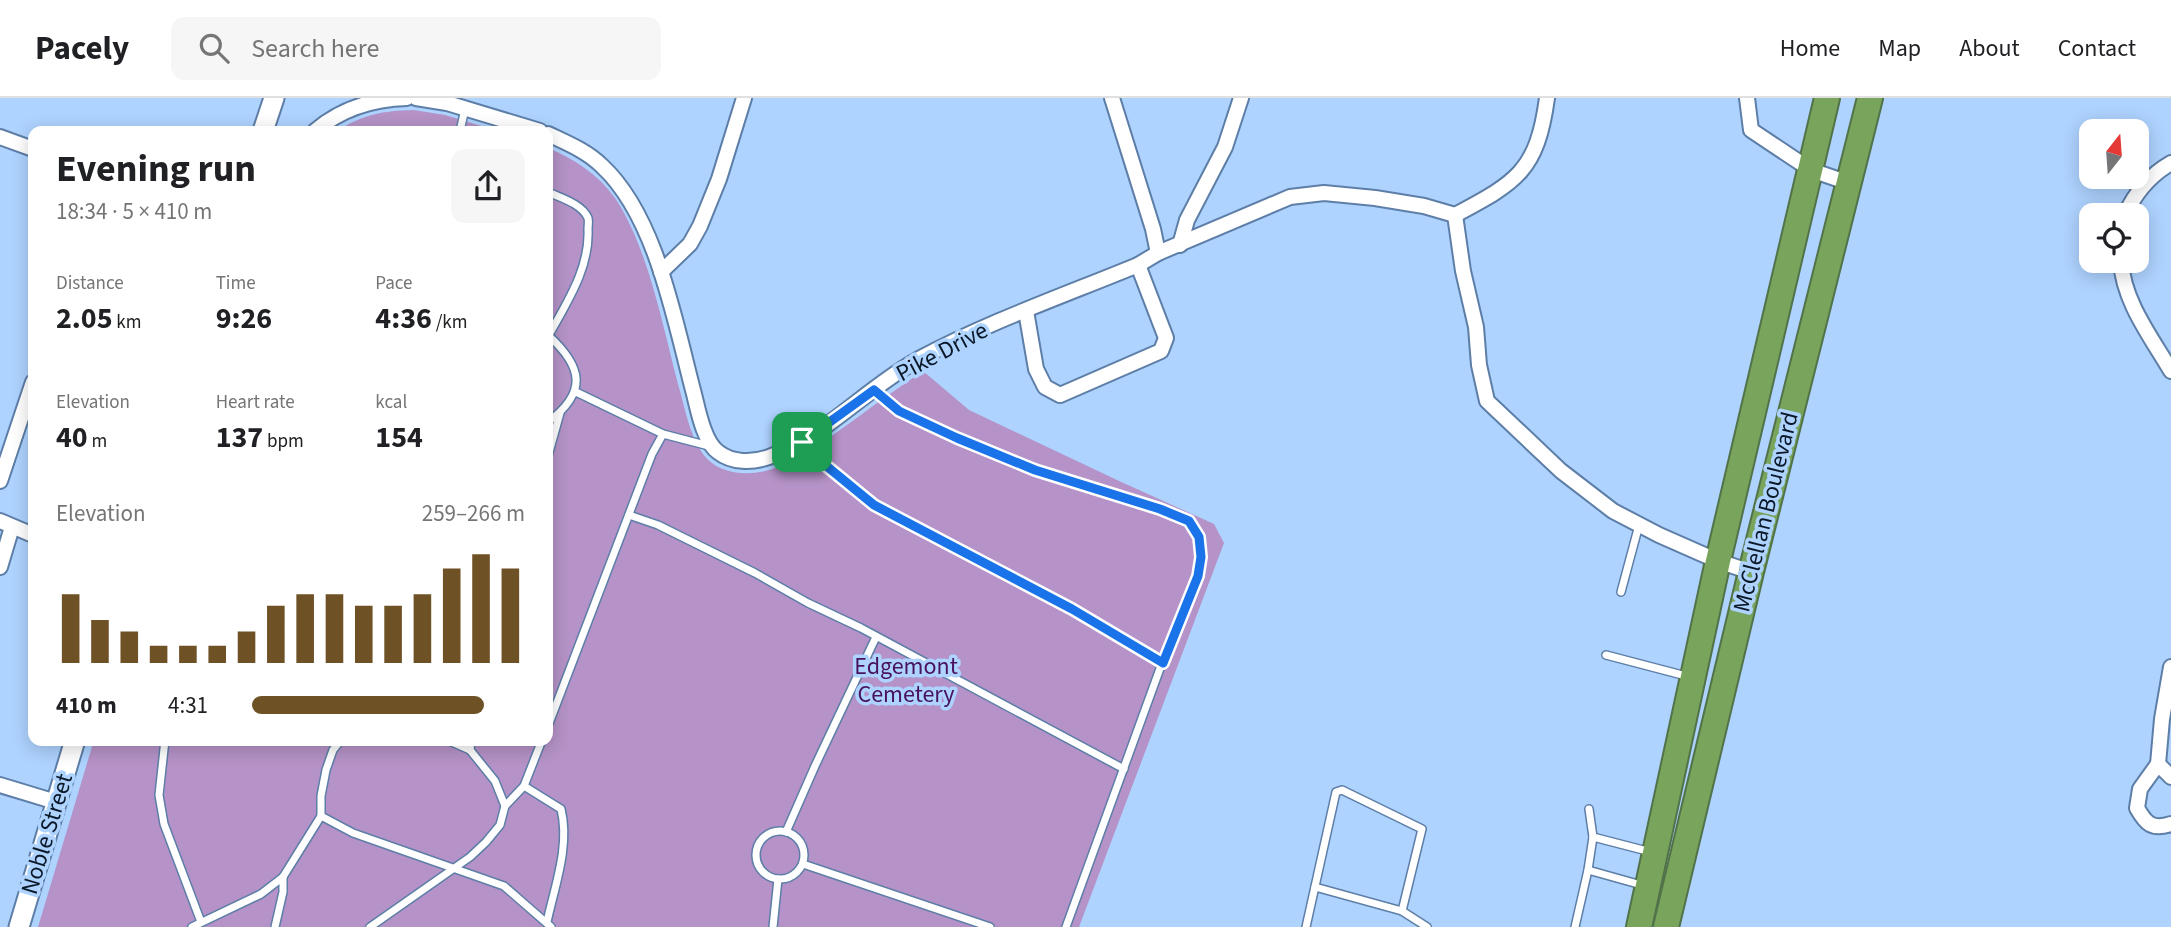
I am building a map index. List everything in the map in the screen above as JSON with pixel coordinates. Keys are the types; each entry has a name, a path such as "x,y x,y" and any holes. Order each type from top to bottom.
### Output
{"highway":[{"name":"McClellan Boulevard","path":"1639,927 1718,561 1827,98"},
{"name":"McClellan Boulevard","path":"1666,927 1751,572 1870,98"}],"main road":[{"path":"265,126 274,98"},
{"name":"Noble Street","path":"19,927 73,746"}],"street":[{"path":"323,126 348,110 381,99 407,98"},
{"path":"416,98 465,108 524,126"},
{"path":"661,272 691,244 719,179 744,98"},
{"path":"1112,98 1158,253"},
{"path":"1180,244 1187,220 1225,147 1241,98"},
{"path":"1547,98 1539,140 1528,164 1499,191 1455,215 1487,401 1561,471 1613,512 1718,561 1751,572"},
{"path":"1747,98 1751,130 1811,170 1849,183"},
{"path":"553,136 574,146 602,165 625,192 642,224 661,272 701,422 713,447"},
{"path":"0,137 28,147"},
{"path":"2132,203 2157,171 2171,163"},
{"name":"Pike Drive","path":"713,447 733,460 768,458 802,442 917,360 998,322 1138,265 1158,253 1290,197 1324,192 1387,200 1455,215"},
{"path":"1026,311 1037,369 1045,387 1060,395 1161,351 1166,338 1138,265"},
{"path":"2122,273 2135,310 2171,371"},
{"path":"0,481 28,397"},
{"path":"0,566 6,524 28,532"},
{"path":"2171,667 2158,764 2140,789 2137,808 2145,822 2160,828 2171,824"},
{"path":"2158,764 2171,777"},
{"path":"0,785 56,802"}],"lane":[{"path":"461,126 465,108"},
{"path":"553,194 576,205 588,218 589,242 574,289 553,326"},
{"path":"553,341 569,359 578,378 576,392 553,418"},
{"path":"874,390 899,411 968,443 1035,470 1160,509 1189,521 1199,537 1201,557 1198,576 1163,663 1066,927"},
{"path":"576,392 663,434 713,447"},
{"path":"553,438 560,413"},
{"path":"553,713 652,454 663,434"},
{"path":"802,442 874,505 1072,609 1163,663"},
{"path":"629,515 657,525 755,573 1124,769"},
{"path":"1620,592 1639,525"},
{"path":"786,832 876,637"},
{"path":"1606,655 1693,678"},
{"path":"164,746 159,795 164,824 201,922"},
{"path":"192,927 261,894 283,877 321,816 321,796 326,769 336,746"},
{"path":"461,746 470,750 495,780 505,806"},
{"path":"470,746 470,750"},
{"path":"370,927 470,857 486,842 500,825 505,806 524,786 540,746"},
{"path":"321,816 354,833 503,886 549,924 565,826 561,809 524,786"},
{"path":"1306,927 1336,792 1342,790 1422,829 1402,911"},
{"path":"1576,927 1593,836 1589,810"},
{"path":"786,832 799,841 804,856 803,864 793,876 778,879 770,877 758,867 756,851 763,837 770,833 786,832"},
{"path":"1593,836 1656,853"},
{"path":"803,864 990,927"},
{"path":"1588,870 1648,887"},
{"path":"275,927 284,892 283,877"},
{"path":"773,927 778,879"},
{"path":"1315,887 1402,911 1427,927"}],"green space":[{"path":"414,110 445,115 481,126 346,126 374,114"},
{"name":"Edgemont Cemetery","path":"553,150 576,162 593,175 608,189 627,218 653,288 691,429 703,454 717,466 735,472 754,473 795,459 923,371 969,410 1214,524 1224,543 1079,927 38,927 92,746 553,746"}],"route":[{"path":"874,390 899,411 957,438 1035,470 1160,509 1189,521 1199,537 1201,557 1198,576 1163,663 1072,609 874,505 802,442 874,390"}]}
